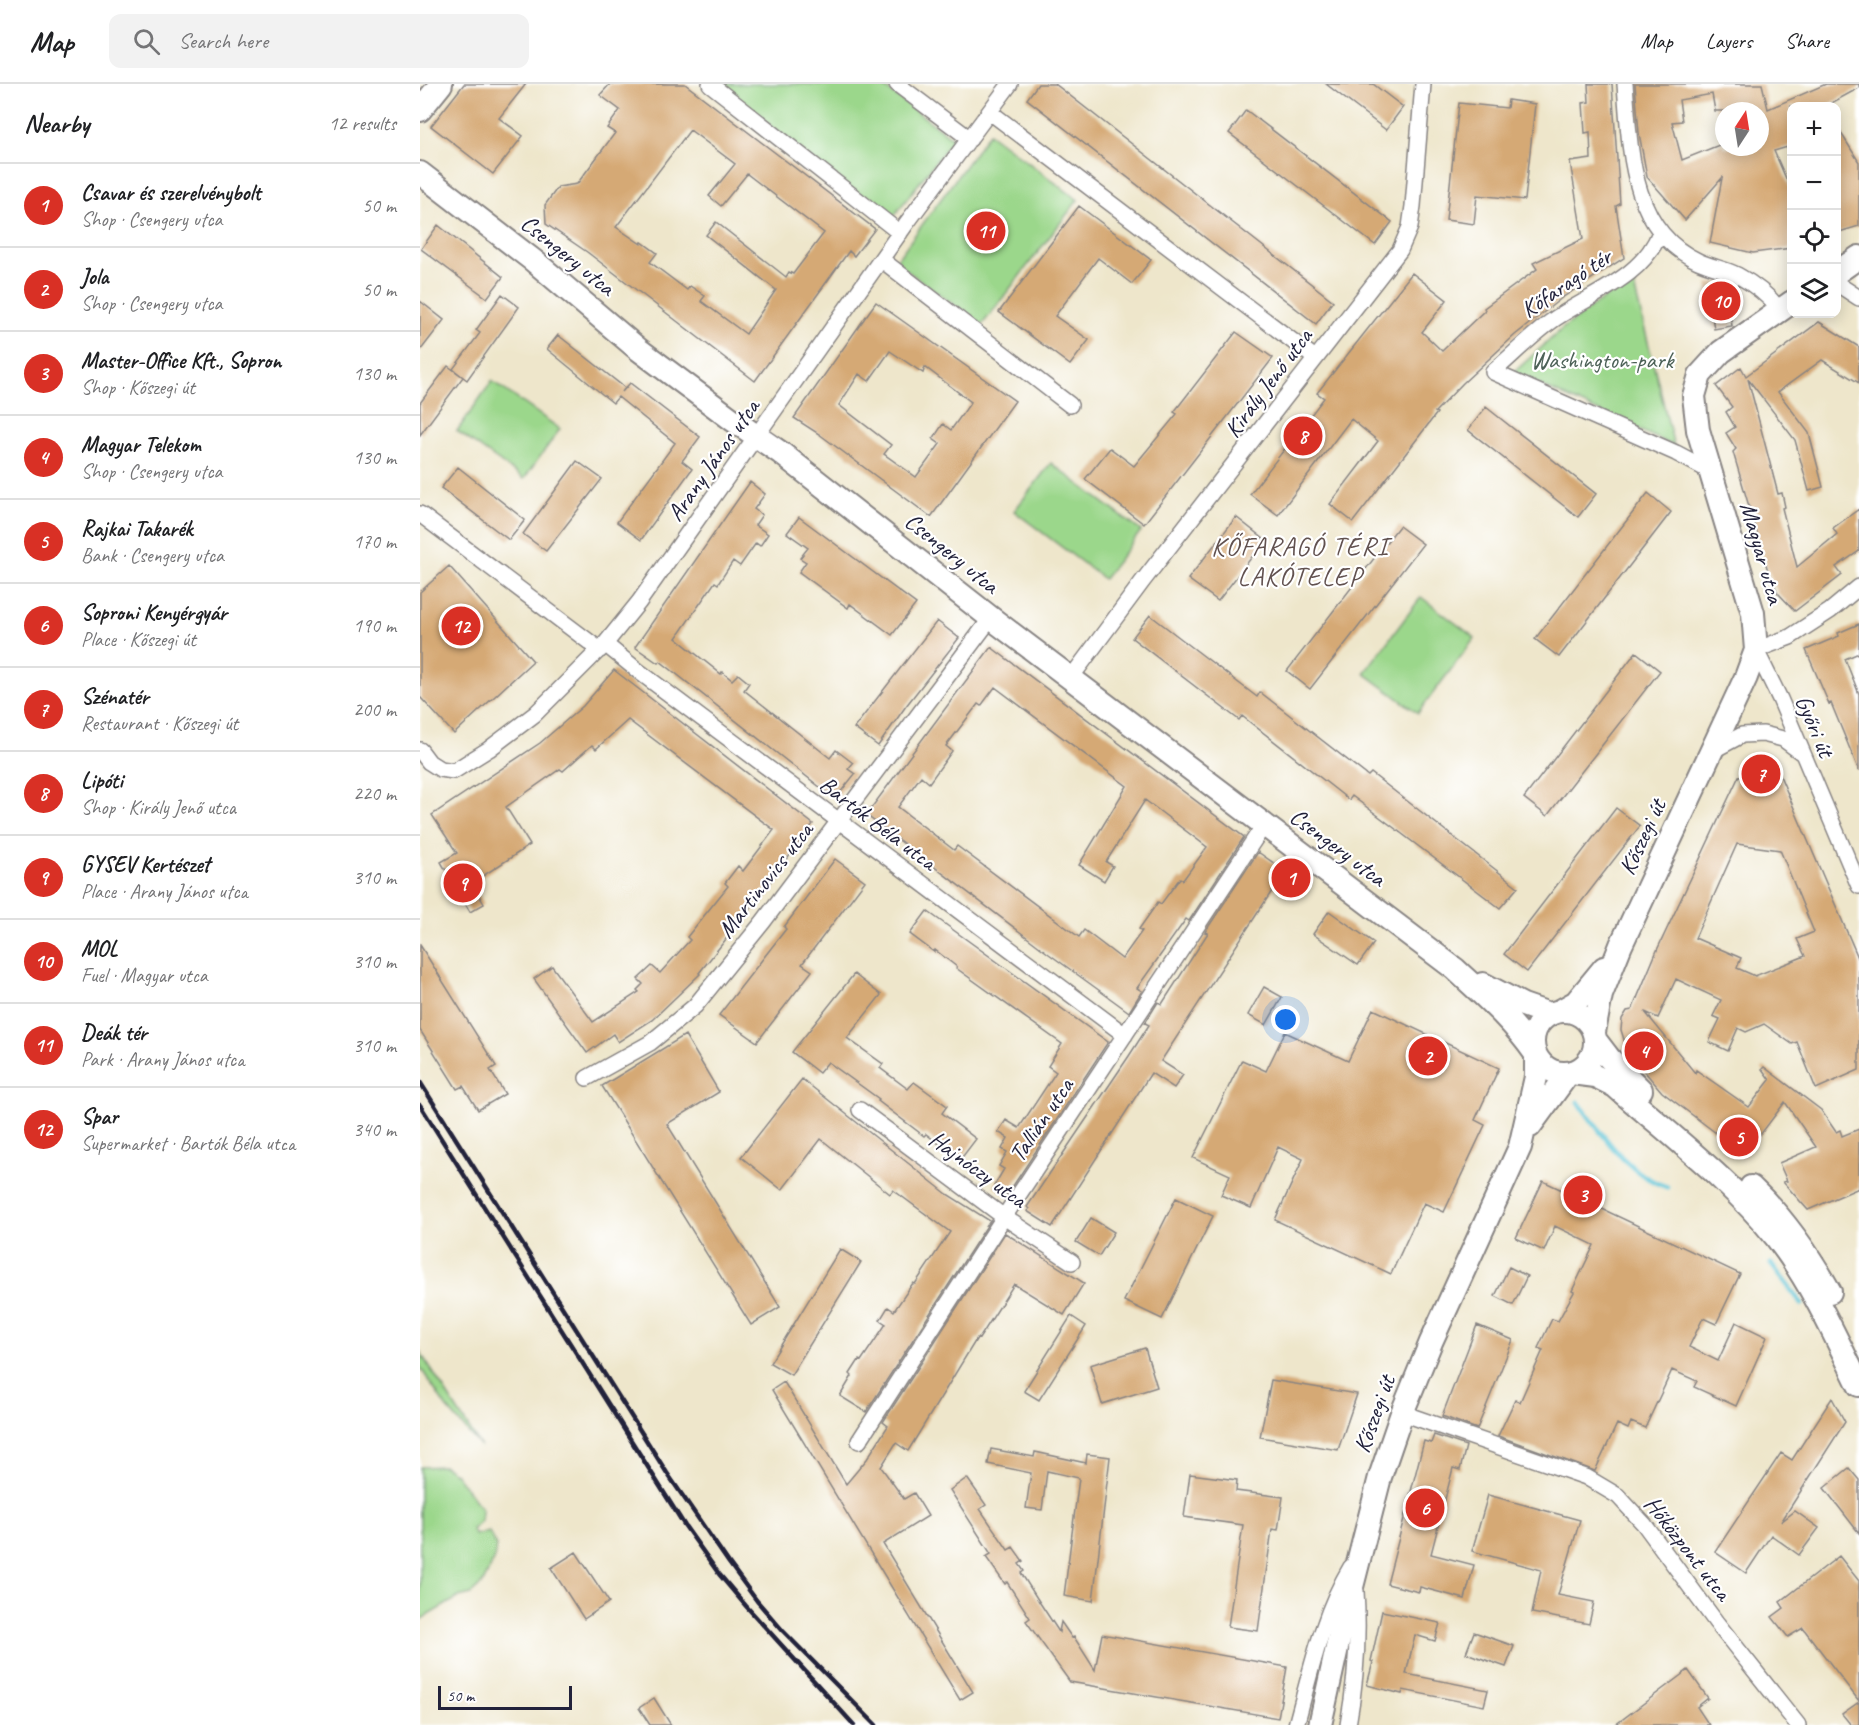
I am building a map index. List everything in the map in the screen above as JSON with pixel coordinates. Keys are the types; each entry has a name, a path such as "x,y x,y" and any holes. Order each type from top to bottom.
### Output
{"main road":[{"path":"420,110 441,84"},
{"name":"Csengery utca","path":"420,173 534,261 638,349 757,436 1070,679 1455,969 1517,1028 1535,1055"},
{"path":"1841,270 1859,257"},
{"path":"1710,471 1698,430 1695,410 1694,396 1700,375 1721,352 1786,306"},
{"name":"Magyar utca","path":"1710,471 1752,614 1756,650"},
{"name":"Kőszegi út","path":"1595,1036 1601,995 1621,945 1746,677 1756,650"},
{"name":"Kőszegi út","path":"1555,1013 1576,1002 1621,945"},
{"name":"Csengery utca","path":"1455,969 1523,1005 1555,1013"},
{"path":"1859,1350 1812,1260 1787,1225 1757,1193 1625,1075 1595,1036 1589,1022 1581,1015 1571,1011 1555,1013 1536,1027 1533,1036 1535,1055 1550,1070 1595,1076 1615,1086 1747,1204 1777,1239 1810,1286 1859,1385"},
{"path":"1570,1073 1582,1068 1590,1061 1594,1052 1595,1036"},
{"name":"Kőszegi út","path":"1523,1137 1536,1077 1535,1055"},
{"name":"Kőszegi út","path":"1320,1725 1380,1477 1402,1413 1431,1342 1523,1137 1544,1105 1570,1073"}],"street":[{"path":"710,84 900,233"},
{"path":"897,84 970,139"},
{"name":"Arany János utca","path":"420,750 429,762 440,769 454,771 489,749 535,714 603,647 639,602 900,233 1010,84"},
{"name":"Király Jenő utca","path":"1070,679 1142,582 1400,250 1410,227 1423,84"},
{"path":"1625,84 1630,152 1637,184 1646,209 1660,232 1697,261 1737,275 1786,306"},
{"path":"990,112 1315,358"},
{"name":"Kőfaragó tér","path":"1660,232 1655,245 1635,270 1554,319 1493,372 1676,453 1710,471"},
{"path":"882,260 1070,405"},
{"path":"1841,286 1859,298"},
{"name":"Bartók Béla utca","path":"420,514 646,677 1125,1035"},
{"path":"1756,650 1790,637 1830,611 1859,587"},
{"name":"Martinovics utca","path":"587,1078 650,1042 695,1006 840,821 991,618"},
{"name":"Győri út","path":"1756,650 1780,699 1859,886"},
{"path":"1712,751 1742,735 1763,734 1783,739 1802,753"},
{"name":"Tallián utca","path":"859,1441 1004,1217 1264,825"},
{"name":"Hajnóczy utca","path":"860,1110 1004,1217 1072,1262"},
{"name":"Hőközpont utca","path":"1402,1413 1586,1477 1618,1496 1644,1524 1716,1622 1798,1725"},
{"path":"1296,1725 1327,1616 1338,1589 1361,1551"},
{"path":"1348,1725 1356,1648 1358,1613 1356,1592 1361,1551"}],"green space":[{"path":"716,84 880,84 953,139 890,221"},
{"path":"989,133 1078,200 982,325 895,262"},
{"name":"Washington-park","path":"1632,278 1674,446 1513,373 1563,328"},
{"path":"492,381 560,429 524,479 457,431"},
{"path":"1051,463 1141,531 1104,579 1014,511"},
{"path":"1421,597 1475,638 1418,713 1364,673"},
{"path":"420,1352 481,1447 446,1407 420,1367"},
{"path":"444,1466 455,1473 482,1509 481,1521 472,1529 474,1535 489,1532 496,1546 495,1557 483,1583 471,1594 459,1597 420,1620 420,1467"}],"building":[{"path":"464,84 526,84 499,118 523,136 493,174 431,126"},
{"path":"610,84 685,84 875,229 854,256 849,251 755,381 587,252 546,224 545,205 558,187 577,184 615,133 607,128 620,110 600,95","holes":["690,130 735,164 709,196 721,206 747,174 824,233 793,274 789,272 786,277 716,222 706,235 776,290 746,334 701,301 705,296 690,286 687,290 650,262 657,253 616,227"]},
{"path":"1038,84 1055,84 1333,301 1316,324 1027,99"},
{"path":"1326,84 1373,84 1403,107 1386,130"},
{"path":"1588,84 1612,84 1620,204 1616,206 1624,258 1563,297 1515,335 1463,383 1435,412 1437,413 1353,522 1330,504 1378,441 1351,419 1278,515 1250,494 1324,398 1317,393 1412,273 1447,300 1422,332 1442,351 1485,310 1484,308 1537,269 1533,263 1583,239 1570,162 1591,159 1590,132 1585,133 1583,103 1589,102"},
{"path":"1635,84 1762,84 1766,102 1715,102 1715,111 1712,94 1679,100 1682,121 1672,122 1682,160 1715,147 1715,156 1769,156 1769,109 1826,84 1859,84 1859,88 1833,102 1787,102 1787,147 1774,151 1787,181 1787,249 1753,253 1710,243 1722,178 1685,220 1647,177 1639,133"},
{"path":"1508,100 1535,104 1525,200 1477,195 1474,224 1446,220 1459,103 1507,108"},
{"path":"1246,110 1392,222 1375,245 1229,133"},
{"path":"1841,133 1859,162 1859,226 1841,231"},
{"path":"1079,206 1151,260 1132,284 1098,258 1055,316 1089,340 1070,365 999,312"},
{"path":"438,225 503,277 487,298 421,249"},
{"path":"1724,281 1725,290 1731,288 1736,312 1730,313 1732,326 1714,329 1707,284"},
{"path":"502,294 519,307 467,380 453,369 480,333 476,330"},
{"path":"420,301 444,320 420,351"},
{"path":"876,302 1015,401 931,517 794,418","holes":["890,351 923,373 925,367 971,402 951,430 943,424 933,439 940,444 916,477 884,454 891,445 839,405 859,374 869,381"]},
{"path":"1819,322 1859,347 1859,383 1822,360 1778,392 1809,433 1823,487 1809,491 1795,440 1748,379 1778,494 1782,493 1785,507 1782,508 1797,567 1837,534 1833,528 1859,509 1859,551 1836,567 1842,575 1795,611 1778,593 1768,571 1733,452 1736,449 1726,433 1735,427 1726,412 1732,407 1716,386 1741,367 1746,376"},
{"path":"1236,332 1273,358 1144,524 1085,479 1110,448 1134,466 1177,414 1174,412"},
{"path":"558,335 625,388 622,392 630,383 700,437 682,461 692,469 641,540 617,522 675,443 618,397 613,403 547,349"},
{"path":"448,366 463,377 420,435 420,403"},
{"path":"1486,407 1596,494 1578,517 1468,430"},
{"path":"577,461 602,479 546,551 523,534"},
{"path":"458,467 525,520 509,540 441,488"},
{"path":"750,482 765,494 754,509 762,515 755,525 768,534 760,546 756,543 740,566 733,561 718,584 715,582 676,638 721,674 722,672 732,680 738,674 749,683 744,690 830,758 836,750 853,763 848,769 855,774 835,799 660,661 658,663 635,647"},
{"path":"1648,493 1671,512 1559,657 1535,639"},
{"path":"799,517 916,604 892,635 850,604 848,608 799,572 806,562 800,558 808,548 787,533"},
{"path":"1236,517 1265,540 1218,601 1188,579"},
{"path":"1399,526 1423,544 1310,689 1287,671"},
{"path":"449,566 533,661 454,734 420,697 420,592"},
{"path":"1150,615 1257,697 1260,692 1368,776 1371,773 1518,887 1500,908 1352,796 1349,800 1242,716 1239,720 1132,638"},
{"path":"937,621 959,638 878,746 854,728"},
{"path":"1859,624 1859,653 1845,659 1859,694 1859,771 1806,650 1839,636 1838,633"},
{"path":"991,647 1244,837 1189,921 1186,919 1137,988 1142,991 1129,1012 866,815","holes":["995,687 1127,786 1079,865 1104,881 1113,866 1106,862 1145,800 1207,847 1183,880 1180,878 1161,904 1158,902 1139,929 1142,931 1122,959 1084,930 1079,937 957,846 954,850 898,807 921,776 929,783 952,751 946,746 978,704 981,706"]},
{"path":"1636,652 1660,671 1547,816 1524,798"},
{"path":"614,670 813,824 700,974 652,1020 618,1042 613,1034 587,1053 534,979 552,966 593,1022 639,992 637,990 643,984 638,979 652,966 660,973 690,940 687,937 728,886 725,883 738,866 743,871 774,830 628,720 596,749 592,745 563,771 560,769 506,807 530,845 472,883 484,904 470,912 441,862 457,853 432,815 540,743 583,706"},
{"path":"1778,771 1859,960 1859,1070 1816,1089 1797,1042 1792,1044 1764,1024 1746,1032 1738,1028 1728,1051 1709,1042 1720,1019 1713,1016 1721,1000 1676,979 1658,1018 1645,1012 1695,1073 1696,1070 1749,1107 1770,1080 1762,1069 1764,1067 1821,1110 1836,1132 1840,1130 1842,1136 1859,1129 1859,1188 1808,1210 1783,1182 1787,1181 1779,1163 1816,1147 1785,1102 1745,1155 1662,1092 1633,1058 1621,1030 1622,1019 1627,1011 1632,1010 1658,948 1739,776","holes":["1737,844 1780,850 1814,932 1797,939 1805,956 1755,976 1737,968 1741,958 1695,938"]},
{"path":"1616,808 1640,826 1527,972 1504,954"},
{"path":"1258,852 1285,871 1161,1061 1183,1075 1174,1088 1151,1073 1052,1227 1027,1211 1029,1209 1027,1207 1129,1056 1149,1025 1145,1023 1158,1002 1162,1004 1208,933 1205,932"},
{"path":"835,859 865,881 802,964 812,971 757,1042 719,1015 786,929 784,927"},
{"path":"927,911 1108,1042 1007,1195 994,1186 1004,1169 999,1166 1007,1152 1002,1149 1008,1138 998,1132 1006,1120 1019,1128 1056,1072 1048,1066 1062,1044 910,934"},
{"path":"1329,911 1374,943 1358,965 1313,934"},
{"path":"420,945 496,1066 490,1070 505,1094 478,1110 463,1086 457,1089 420,1030"},
{"path":"854,974 881,995 847,1038 883,1064 880,1068 908,1089 914,1082 947,1106 942,1113 976,1139 960,1160 926,1134 924,1136 878,1101 879,1099 828,1062 819,1073 792,1052"},
{"path":"1264,987 1282,997 1266,1025 1248,1015"},
{"path":"1373,1009 1499,1068 1475,1120 1485,1125 1444,1212 1424,1203 1391,1274 1275,1220 1303,1159 1278,1147 1251,1208 1221,1195 1230,1175 1193,1158 1242,1060 1266,1071 1285,1032 1348,1061"},
{"path":"685,1035 719,1092 667,1124 780,1307 751,1325 602,1086"},
{"path":"802,1079 947,1194 990,1221 866,1412 840,1396 852,1376 850,1374 886,1324 880,1320 888,1307 894,1311 950,1232 893,1190 890,1194 821,1139 782,1190 741,1157"},
{"path":"1543,1181 1740,1274 1716,1324 1703,1318 1689,1347 1718,1361 1736,1322 1767,1337 1736,1406 1694,1387 1697,1381 1672,1370 1645,1428 1631,1422 1628,1429 1617,1424 1595,1471 1498,1436 1515,1400 1520,1402 1543,1350 1538,1348 1552,1319 1558,1321 1574,1292 1572,1291 1594,1245 1555,1226 1544,1251 1516,1238"},
{"path":"1176,1198 1213,1216 1162,1319 1124,1301"},
{"path":"1091,1218 1114,1232 1099,1256 1076,1242"},
{"path":"1005,1233 1084,1283 1064,1315 1014,1284 979,1339 977,1338 908,1451 896,1443 881,1467 904,1499 914,1493 928,1516 883,1544 973,1692 960,1700 772,1390 784,1382 846,1484 867,1459 888,1426 883,1422"},
{"path":"840,1249 861,1262 791,1375 770,1363"},
{"path":"1509,1267 1527,1276 1513,1305 1495,1296"},
{"path":"1071,1316 1086,1326 1039,1400 1024,1391"},
{"path":"1477,1325 1513,1340 1477,1429 1442,1416"},
{"path":"1145,1348 1157,1387 1102,1404 1090,1365"},
{"path":"1271,1380 1357,1394 1338,1450 1260,1437"},
{"path":"1832,1398 1845,1422 1781,1522 1795,1511 1819,1528 1799,1555 1771,1535 1746,1573 1715,1552 1781,1453 1792,1460"},
{"path":"1434,1435 1466,1446 1460,1470 1453,1468 1431,1554 1474,1565 1465,1599 1420,1587 1419,1592 1387,1584 1424,1441 1431,1443"},
{"path":"991,1449 1034,1457 1035,1452 1086,1463 1087,1454 1110,1457 1093,1601 1064,1596 1079,1478 1047,1471 1042,1510 1026,1508 1031,1473 988,1464"},
{"path":"1849,1468 1859,1480 1859,1533 1824,1488"},
{"path":"1190,1474 1237,1480 1236,1491 1283,1497 1278,1530 1272,1529 1258,1631 1228,1627 1243,1525 1184,1517"},
{"path":"967,1478 986,1505 980,1509 1008,1550 1013,1547 1023,1561 1019,1564 1024,1571 1021,1573 1059,1632 1061,1622 1072,1638 1074,1637 1095,1670 1102,1634 1287,1667 1278,1718 1070,1682 1026,1621 1030,1618 1007,1582 1005,1584 986,1557 991,1554 950,1490"},
{"path":"1488,1495 1580,1520 1558,1595 1594,1602 1589,1624 1532,1613 1541,1570 1472,1551"},
{"path":"576,1552 609,1602 584,1619 551,1568"},
{"path":"1839,1556 1859,1581 1859,1701 1803,1628 1788,1637 1772,1617 1784,1608 1780,1602"},
{"path":"1382,1611 1440,1623 1435,1641 1415,1635 1406,1674 1488,1690 1484,1706 1403,1690 1402,1694 1367,1685"},
{"path":"1474,1632 1514,1646 1506,1667 1466,1653"},
{"path":"1688,1670 1708,1698 1697,1707 1709,1725 1615,1725"},
{"path":"654,1698 671,1725 650,1725 639,1708"},
{"path":"1859,1702 1859,1725 1851,1725 1842,1714"}],"waterway":[{"path":"1578,1102 1628,1163 1640,1173 1667,1187"},
{"path":"1771,1264 1802,1304"}],"railway":[{"path":"420,1082 667,1473 729,1563 783,1631 876,1725"},
{"path":"420,1105 685,1526 719,1574 746,1606 854,1725"}],"place":[{"name":"Deák tér","path":"986,231"},
{"name":"MOL","path":"1721,301"},
{"name":"Lipóti","path":"1303,436"},
{"name":"Spar","path":"461,626"},
{"name":"Szénatér","path":"1761,774"},
{"name":"Csavar és szerelvénybolt","path":"1291,878"},
{"name":"GYSEV Kertészet","path":"463,883"},
{"name":"Magyar Telekom","path":"1644,1051"},
{"name":"Jola","path":"1428,1056"},
{"name":"Rajkai Takarék","path":"1739,1137"},
{"name":"Master-Office Kft., Sopron","path":"1583,1195"},
{"name":"Soproni Kenyérgyár","path":"1425,1508"}],"district":[{"name":"KŐFARAGÓ TÉRI LAKÓTELEP","path":"1300,561"}]}
